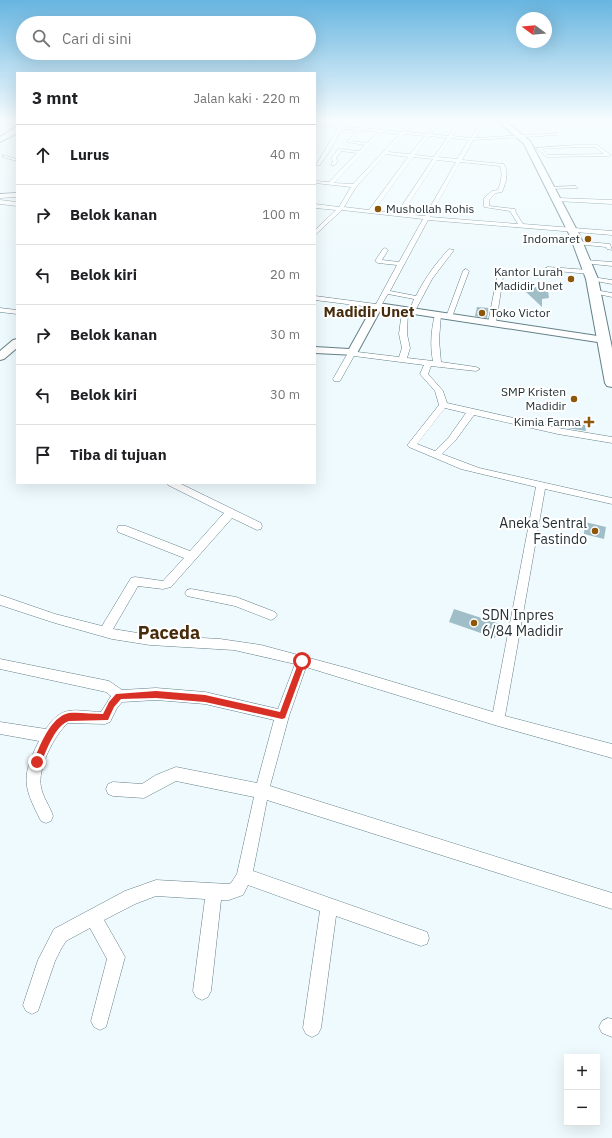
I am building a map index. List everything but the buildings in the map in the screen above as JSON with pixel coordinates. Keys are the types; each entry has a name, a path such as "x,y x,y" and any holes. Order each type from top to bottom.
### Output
{"highway":[{"path":"545,174 550,188 558,200 578,243 589,270 607,347 612,383"}],"street":[{"path":"330,184 339,174"},
{"path":"316,232 340,209 354,186 366,174"},
{"path":"370,212 398,174"},
{"path":"398,215 425,174"},
{"path":"337,379 451,174"},
{"path":"505,174 506,176 500,191 494,192 486,199 487,208 513,210"},
{"path":"316,182 354,186"},
{"path":"550,188 576,187"},
{"path":"0,196 16,194"},
{"path":"509,200 513,213 522,226"},
{"path":"558,200 612,202"},
{"path":"0,202 16,204"},
{"path":"316,206 427,218 612,233"},
{"path":"578,243 608,245 609,248 612,248"},
{"path":"385,250 378,261 401,264"},
{"path":"402,360 406,348 403,334 408,311 418,298 426,281 435,270 439,261 451,250"},
{"path":"589,270 612,264"},
{"path":"548,270 612,270"},
{"path":"589,270 612,282"},
{"path":"449,317 466,272"},
{"path":"492,323 500,278"},
{"path":"385,292 418,298"},
{"path":"595,292 612,295"},
{"path":"316,298 492,323 607,347"},
{"path":"0,310 16,312"},
{"path":"437,364 435,326 438,315"},
{"path":"1,355 16,343"},
{"path":"316,350 352,353 476,369"},
{"path":"428,363 424,374 434,384 443,397 443,405 412,445 479,472 612,501"},
{"path":"443,405 558,431 612,440"},
{"path":"436,455 452,439 472,411"},
{"path":"173,484 203,497 230,513 257,526"},
{"path":"498,720 542,485"},
{"path":"105,632 135,581 165,584 230,513"},
{"path":"122,529 192,556"},
{"path":"191,593 236,602 271,615"},
{"path":"0,600 79,626 105,632 151,640 247,647 302,661 498,720 612,751"},
{"path":"32,1005 54,943 60,936 131,897 156,888 229,892 237,889 244,876 262,791 282,716 302,661"},
{"path":"0,664 109,687 119,696"},
{"path":"46,816 33,785 34,773 37,762 50,736 61,720 65,717 105,718 112,704 119,696 156,694 205,698 282,716"},
{"path":"0,728 50,736"},
{"path":"112,789 144,791 161,780 176,774 262,791 612,901"},
{"path":"244,876 422,938"},
{"path":"202,991 214,891"},
{"path":"312,1028 329,906"},
{"path":"94,917 101,933 116,957 100,1021"}],"place":[{"name":"Mushollah Rohis","path":"378,209"},
{"name":"Indomaret","path":"588,239"},
{"name":"Kantor Lurah Madidir Unet","path":"571,279"},
{"name":"Toko Victor","path":"482,313"},
{"name":"SMP Kristen Madidir","path":"574,399"},
{"name":"Kimia Farma","path":"589,422"},
{"name":"Aneka Sentral Fastindo","path":"595,531"},
{"name":"SDN Inpres 6/84 Madidir","path":"474,623"}],"district":[{"name":"Madidir Unet","path":"369,312"},
{"name":"Paceda","path":"169,633"}],"route":[{"path":"37,762 50,736 61,720 65,717 105,718 107,717 112,704 119,696 156,694 205,698 282,716 302,661"}]}
